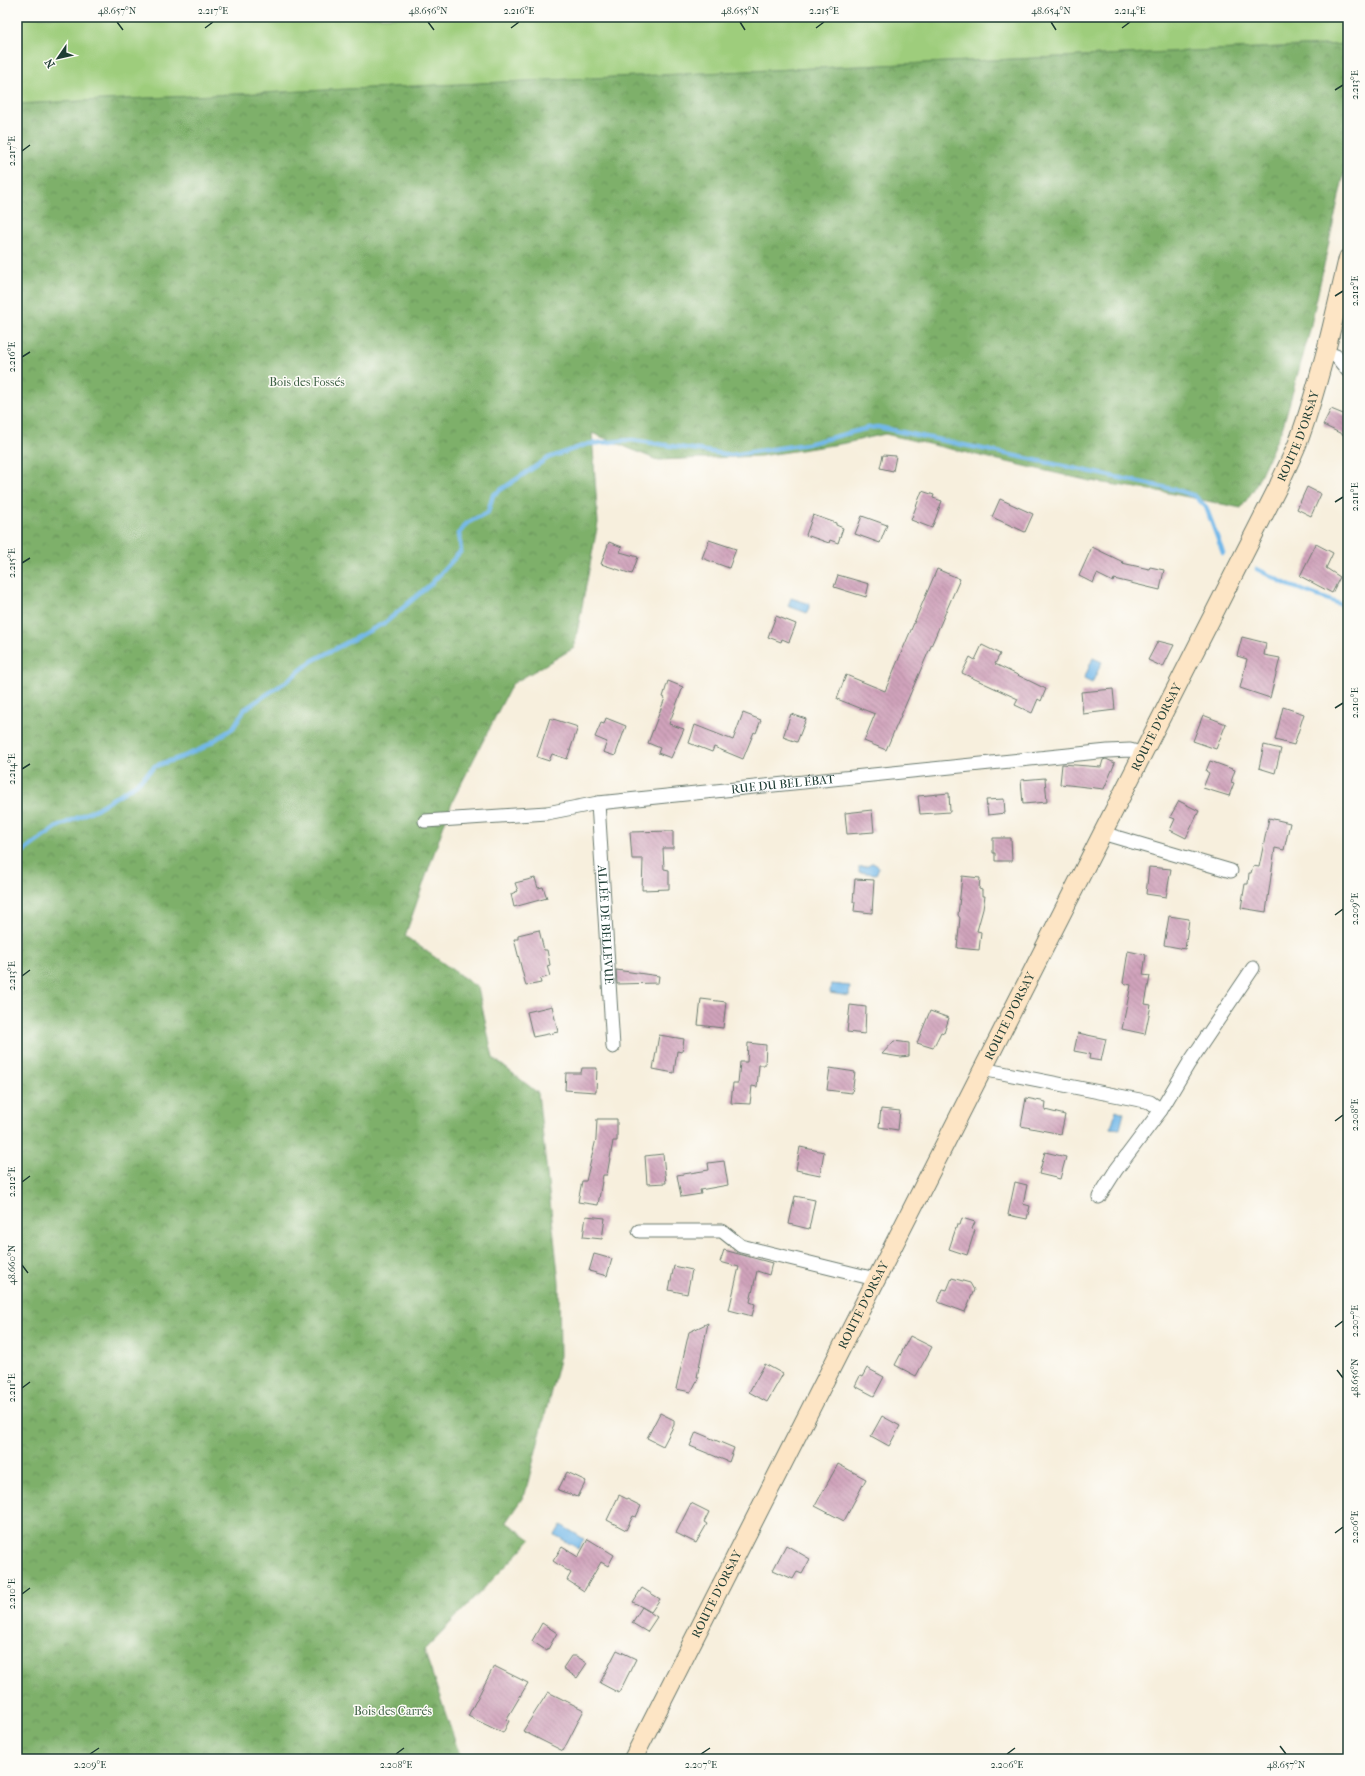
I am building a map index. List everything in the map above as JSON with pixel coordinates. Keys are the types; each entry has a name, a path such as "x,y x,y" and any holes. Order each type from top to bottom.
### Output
{"main road":[{"name":"ROUTE D'ORSAY","path":"633,1759 1281,480 1300,438 1326,353 1348,258"}],"street":[{"path":"1326,353 1336,356 1348,371"},
{"name":"RUE DU BEL ÉBAT","path":"425,821 547,813 598,803 1108,751 1130,750 1142,754"},
{"name":"ALLÉE DE BELLEVUE","path":"598,803 613,1047"},
{"path":"1102,833 1231,871"},
{"path":"1099,1198 1116,1170 1160,1110 1193,1057 1253,968"},
{"path":"982,1069 1150,1102 1160,1110"},
{"path":"640,1231 722,1231 741,1246 875,1279"}],"green space":[{"path":"17,17 1348,17 1348,44 17,104"},
{"name":"Bois des Fossés","path":"1348,44 1348,155 1309,334 1283,426 1254,489 1241,508 1164,492 1090,481 885,434 846,443 761,456 657,460 592,433 598,523 574,648 512,684 452,802 405,936 478,988 493,1058 538,1093 559,1282 560,1356 525,1494 506,1522 531,1540 424,1650 461,1759 17,1759 17,104"}],"water":[{"path":"791,598 810,604 807,613 788,606"},
{"path":"1093,658 1102,662 1092,683 1084,679"},
{"path":"873,863 879,867 876,874 859,872 859,867 868,866"},
{"path":"831,984 850,986 849,996 830,993"},
{"path":"1116,1110 1124,1113 1120,1129 1111,1128"},
{"path":"561,1525 584,1539 579,1549 555,1535"}],"building":[{"path":"1331,409 1348,416 1348,437 1323,425"},
{"path":"883,455 896,456 893,471 880,468"},
{"path":"1307,487 1321,494 1311,516 1297,509"},
{"path":"922,491 934,495 933,498 942,501 932,528 911,520"},
{"path":"1000,499 1033,514 1025,532 992,517"},
{"path":"813,515 836,523 836,525 843,528 838,543 830,540 829,543 806,535"},
{"path":"862,516 887,525 880,543 855,534"},
{"path":"709,540 736,549 729,568 702,558"},
{"path":"609,542 622,547 620,552 638,557 632,574 601,564"},
{"path":"1316,544 1333,553 1326,568 1340,577 1332,593 1300,576"},
{"path":"1092,547 1123,562 1122,563 1149,569 1150,567 1164,570 1160,590 1114,579 1113,582 1097,574 1093,583 1079,576"},
{"path":"937,569 960,579 886,750 864,741 875,714 837,699 846,675 885,691"},
{"path":"838,575 869,584 866,597 834,587"},
{"path":"776,616 796,624 789,642 782,639 781,642 768,637"},
{"path":"1242,637 1266,643 1264,655 1280,658 1270,698 1240,688 1247,659 1237,656"},
{"path":"1158,641 1174,645 1163,667 1148,660"},
{"path":"982,645 1000,654 995,664 1046,689 1041,701 1038,699 1032,713 1015,705 1018,699 962,673 970,657 975,660"},
{"path":"668,681 683,687 669,724 684,729 671,758 658,753 660,748 648,743 665,698 663,697"},
{"path":"1113,689 1115,710 1083,714 1081,692"},
{"path":"1283,707 1304,714 1294,745 1275,740"},
{"path":"743,713 761,720 756,733 754,732 743,759 714,747 712,752 689,743 695,725 733,740"},
{"path":"791,714 806,719 797,742 783,737"},
{"path":"1203,715 1226,724 1216,749 1193,741"},
{"path":"550,718 578,727 567,759 552,754 549,761 537,757"},
{"path":"606,718 626,726 615,756 603,752 607,742 595,737 601,723 604,724"},
{"path":"1264,745 1281,749 1275,773 1259,768"},
{"path":"1106,759 1115,763 1104,789 1060,784 1062,764 1101,767 1103,760"},
{"path":"1210,761 1235,770 1231,782 1234,783 1229,796 1203,788 1209,773 1206,771"},
{"path":"1045,778 1047,802 1023,804 1021,780"},
{"path":"949,793 950,812 920,814 918,796"},
{"path":"1004,799 1005,813 988,815 986,800"},
{"path":"1179,801 1199,811 1186,838 1170,830 1175,819 1170,817"},
{"path":"872,810 874,832 847,834 845,813"},
{"path":"1269,818 1290,823 1284,850 1275,848 1266,912 1241,908 1245,884 1248,884 1249,873 1251,873 1253,866 1259,867"},
{"path":"673,831 673,848 663,848 664,869 669,870 669,889 642,890 643,859 632,859 630,832"},
{"path":"993,838 1011,838 1012,861 995,861 995,853 993,853"},
{"path":"1149,867 1171,869 1166,897 1146,894"},
{"path":"962,876 980,878 979,889 982,890 982,896 985,896 977,931 981,932 979,950 957,948 960,918 958,915"},
{"path":"535,878 538,888 543,887 547,898 514,907 511,894 518,891 515,883"},
{"path":"855,879 874,880 872,913 854,911 855,902 853,902"},
{"path":"1169,916 1189,919 1185,949 1164,945"},
{"path":"539,930 544,950 547,950 550,965 547,966 550,976 540,979 541,983 526,986 514,939 518,939 518,935"},
{"path":"1128,951 1146,955 1143,975 1150,976 1145,1004 1151,1005 1145,1034 1122,1029 1131,985 1123,983"},
{"path":"616,970 659,976 658,983 617,984"},
{"path":"701,999 726,1002 723,1028 698,1025"},
{"path":"850,1005 866,1007 865,1034 847,1032"},
{"path":"552,1006 558,1032 533,1037 527,1012"},
{"path":"930,1011 949,1018 944,1033 941,1032 933,1048 917,1043"},
{"path":"1078,1033 1106,1039 1101,1061 1089,1059 1090,1054 1074,1051"},
{"path":"659,1035 684,1039 682,1052 677,1051 674,1073 653,1069"},
{"path":"894,1041 909,1043 909,1056 901,1057 882,1054"},
{"path":"748,1043 766,1045 765,1065 759,1065 757,1087 752,1086 750,1104 731,1103 733,1083 738,1083 740,1062 747,1062"},
{"path":"582,1068 597,1068 596,1092 565,1090 566,1073 581,1073"},
{"path":"830,1068 855,1072 852,1093 827,1090"},
{"path":"1026,1098 1046,1102 1045,1110 1065,1115 1061,1134 1021,1126"},
{"path":"881,1109 900,1111 898,1130 879,1127"},
{"path":"597,1119 617,1119 617,1141 613,1141 607,1175 603,1175 598,1205 578,1202 582,1181 586,1181 596,1139"},
{"path":"800,1147 824,1152 820,1175 796,1170"},
{"path":"1045,1152 1066,1157 1060,1179 1039,1174"},
{"path":"663,1154 666,1183 647,1184 645,1156"},
{"path":"724,1161 728,1185 700,1190 701,1194 681,1197 677,1175 709,1170 708,1163"},
{"path":"1015,1182 1027,1185 1023,1204 1030,1206 1027,1219 1008,1215"},
{"path":"795,1196 815,1200 809,1229 789,1224"},
{"path":"586,1216 605,1218 602,1239 583,1237"},
{"path":"962,1218 975,1222 972,1229 975,1230 967,1255 949,1249 957,1225 960,1225"},
{"path":"724,1250 772,1263 769,1275 757,1271 750,1302 755,1304 752,1316 729,1310 739,1267 720,1262"},
{"path":"594,1254 612,1259 607,1276 589,1271"},
{"path":"674,1266 692,1270 687,1294 669,1290"},
{"path":"952,1278 970,1283 974,1290 965,1312 938,1302 943,1289 947,1290"},
{"path":"708,1323 697,1377 699,1377 691,1392 676,1389 689,1332"},
{"path":"910,1336 932,1347 916,1376 895,1365"},
{"path":"765,1364 783,1374 767,1402 749,1392"},
{"path":"867,1368 884,1377 874,1396 855,1386 860,1376 862,1377"},
{"path":"660,1413 674,1420 674,1425 663,1446 647,1438"},
{"path":"882,1416 900,1426 889,1446 871,1436"},
{"path":"696,1432 734,1448 729,1462 690,1446"},
{"path":"838,1464 866,1479 844,1521 815,1506"},
{"path":"567,1472 586,1481 578,1497 558,1490"},
{"path":"619,1495 641,1506 636,1517 633,1516 626,1530 607,1520"},
{"path":"691,1503 709,1512 704,1522 707,1524 696,1543 676,1533"},
{"path":"588,1539 614,1555 608,1566 601,1562 584,1591 567,1580 571,1573 553,1561 562,1547 578,1557"},
{"path":"786,1545 810,1559 802,1574 797,1572 793,1579 773,1570"},
{"path":"642,1588 660,1599 651,1612 633,1602"},
{"path":"642,1607 657,1617 647,1632 632,1623"},
{"path":"542,1623 557,1633 547,1651 532,1641"},
{"path":"617,1650 636,1659 619,1693 600,1683"},
{"path":"571,1656 576,1656 587,1663 577,1678 563,1668"},
{"path":"494,1666 528,1683 506,1720 509,1721 503,1733 468,1716"},
{"path":"548,1692 584,1710 563,1751 523,1731"}],"waterway":[{"path":"17,853 24,851 57,827 96,809 135,785 155,766 203,748 233,728 245,709 287,681 312,661 386,622 431,584 461,551 459,533 467,523 488,512 493,495 548,458 588,444 632,440 731,455 807,444 868,428 878,427 1177,490 1195,496 1206,507 1223,553"},
{"path":"1257,569 1288,585 1348,607"}],"park label":[{"name":"Bois des Carrés","path":"393,1711"}]}
